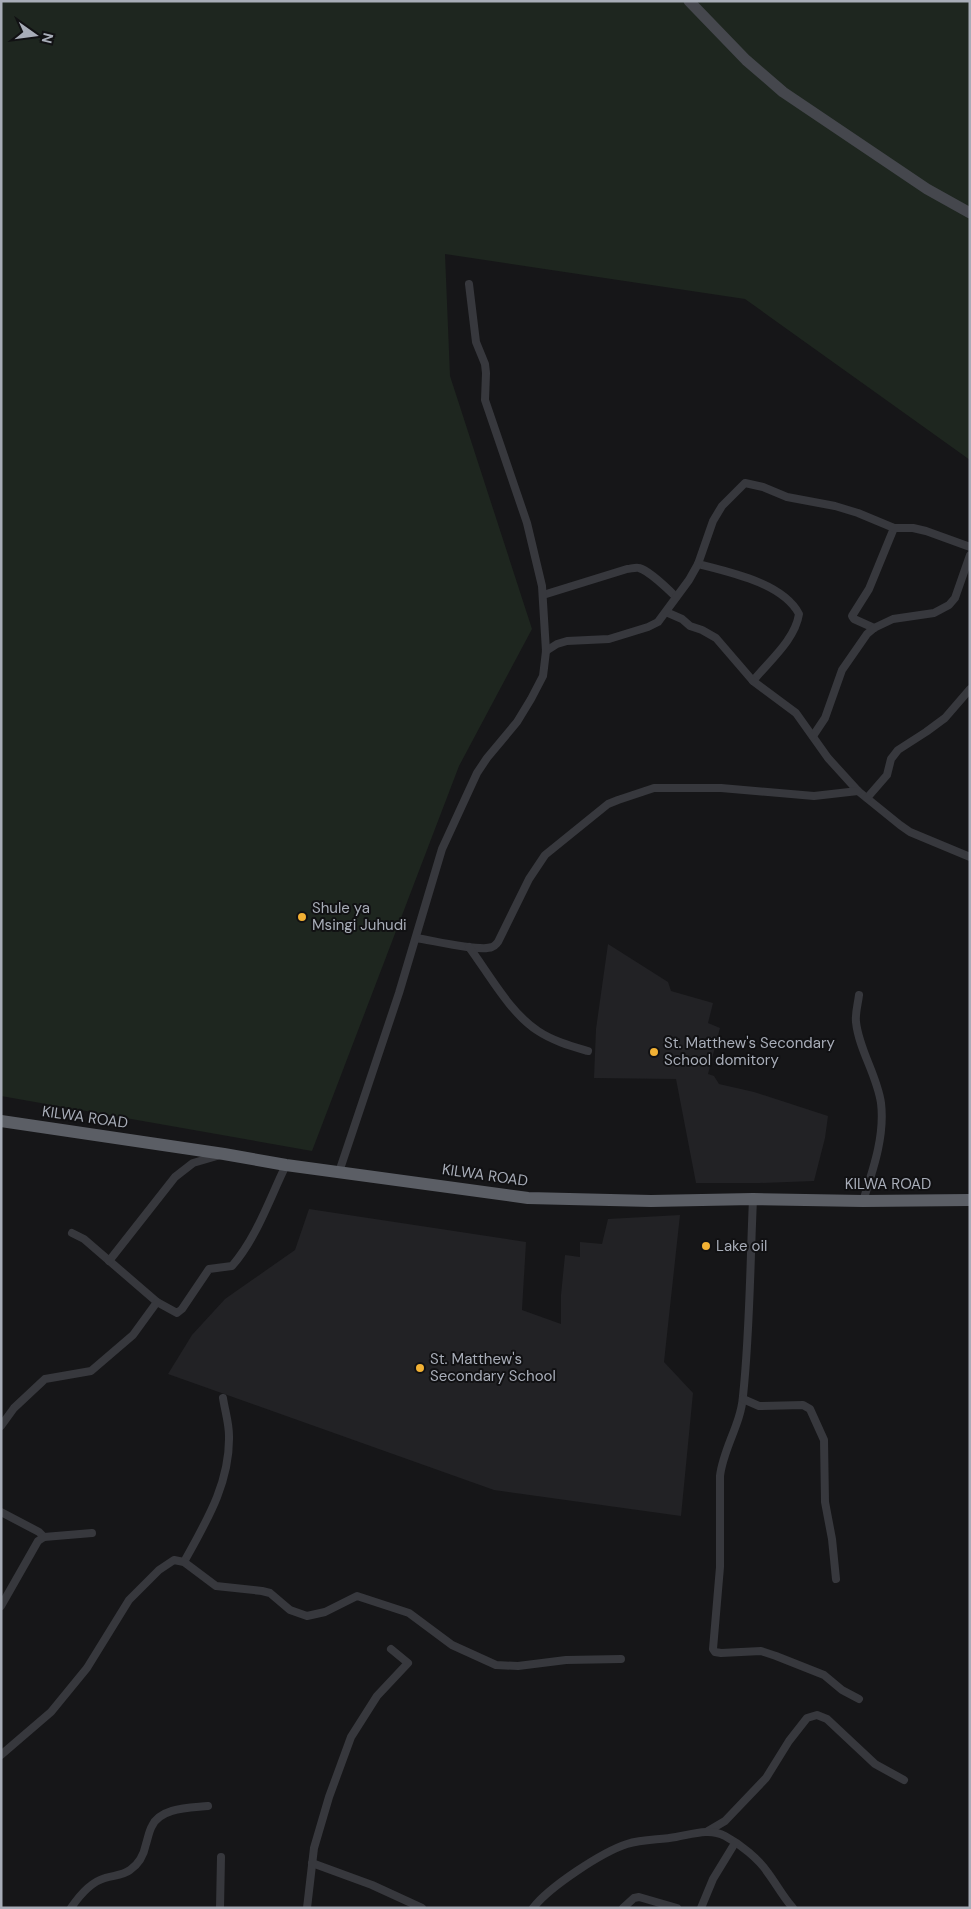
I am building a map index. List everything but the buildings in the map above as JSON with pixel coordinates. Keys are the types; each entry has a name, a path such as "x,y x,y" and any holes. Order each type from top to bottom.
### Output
{"highway":[{"name":"KILWA ROAD","path":"1,1121 224,1154 286,1166 528,1198 642,1201 753,1199 970,1200"}],"main road":[{"path":"689,1 746,60 783,92 927,189 970,213"}],"street":[{"path":"339,1172 399,993 442,849 482,764 517,722 531,699 542,676 546,651 542,586 528,523 485,400 485,364 476,342 469,284"},
{"path":"546,651 567,641 609,639 658,622 698,564 712,521 722,506 745,484 758,485 788,497 851,510 894,528 926,530 970,547"},
{"path":"874,628 854,619 852,616 869,589 894,528"},
{"path":"813,736 824,718 842,670 860,644 874,628 893,619 934,613 950,605 970,555"},
{"path":"698,564 732,573 776,592 791,602 799,614 798,621 790,637 753,681"},
{"path":"542,595 636,568 642,570 667,588 676,597"},
{"path":"666,612 716,638 753,681 796,713 828,758 858,791 900,825 910,832 970,857"},
{"path":"867,798 887,775 891,759 898,750 945,718 970,689"},
{"path":"416,938 469,947 490,948 494,946 498,942 529,879 545,855 608,804 632,794 654,788 721,788 814,796 858,791"},
{"path":"469,947 524,1020 538,1031 555,1040 588,1052"},
{"path":"859,995 856,1022 881,1103 881,1122 875,1162 863,1201"},
{"path":"109,1260 181,1170 192,1163 224,1154"},
{"path":"72,1233 84,1239 156,1302 176,1313 180,1312 209,1270 229,1267 234,1264 261,1221 286,1166"},
{"path":"753,1199 748,1337 743,1399 722,1464 720,1567 713,1650 721,1653 761,1651 776,1656 824,1675 842,1690 859,1699"},
{"path":"1,1426 14,1408 45,1378 87,1372 97,1366 133,1335 156,1302"},
{"path":"184,1562 214,1507 222,1484 229,1436 223,1398"},
{"path":"743,1399 759,1406 803,1405 809,1408 816,1419 824,1440 825,1502 832,1539 836,1579"},
{"path":"1,1512 33,1528 44,1538"},
{"path":"1,1606 38,1542 44,1538 92,1533"},
{"path":"1,1755 51,1712 87,1668 129,1600 159,1570 171,1561 177,1560 184,1562 216,1586 270,1593 290,1610 307,1616 325,1612 357,1596 409,1613 452,1645 496,1664 518,1666 566,1660 621,1659"},
{"path":"307,1908 314,1848 329,1797 351,1737 377,1696 408,1663 391,1648"},
{"path":"533,1908 554,1887 612,1850 642,1840 668,1838 706,1831 725,1821 766,1778 798,1728 807,1718 815,1715 827,1719 876,1764 904,1780"},
{"path":"71,1908 94,1883 103,1878 122,1875 132,1870 144,1851 152,1825 158,1818 175,1810 208,1806"},
{"path":"706,1831 722,1834 752,1856 768,1872 781,1895 793,1908"},
{"path":"701,1908 713,1879 735,1844"},
{"path":"220,1908 221,1856"},
{"path":"312,1863 372,1885 422,1908"},
{"path":"623,1908 634,1898 639,1897 676,1908"}],"shaded area":[{"path":"1,1 970,1 970,460 745,299 445,254 450,376 532,629 459,766 312,1151 1,1096"},
{"name":"St. Matthew's Secondary School domitory","path":"608,944 668,982 671,991 713,1003 708,1023 720,1028 708,1074 714,1076 719,1084 754,1092 828,1116 825,1138 814,1181 696,1183 676,1079 594,1078 596,1029"},
{"name":"St. Matthew's Secondary School","path":"309,1209 526,1242 522,1310 561,1324 561,1295 565,1255 580,1257 580,1242 602,1244 608,1219 680,1215 664,1362 693,1393 681,1516 494,1490 168,1374 192,1335 225,1299 295,1250"}],"place":[{"name":"Shule ya Msingi Juhudi","path":"302,917"},
{"name":"St. Matthew's Secondary School domitory","path":"654,1052"},
{"name":"Lake oil","path":"706,1246"},
{"name":"St. Matthew's Secondary School","path":"420,1368"}]}
